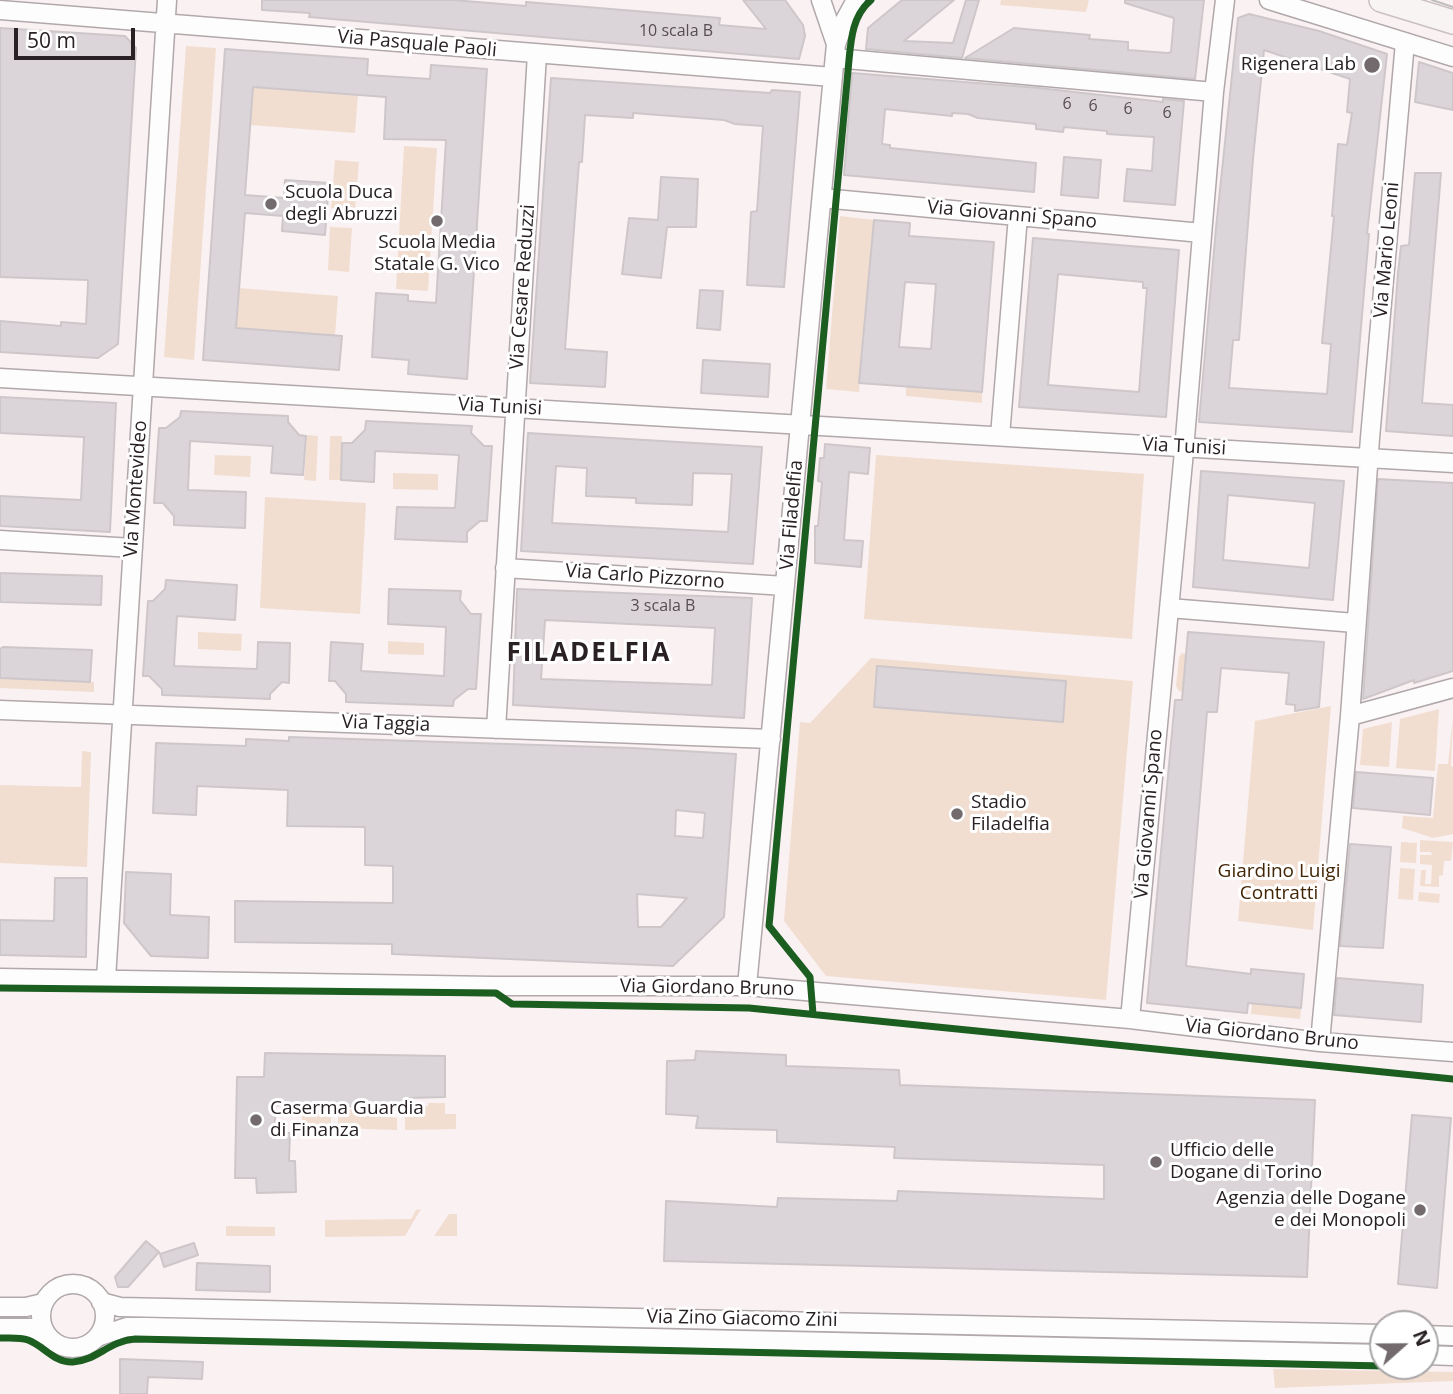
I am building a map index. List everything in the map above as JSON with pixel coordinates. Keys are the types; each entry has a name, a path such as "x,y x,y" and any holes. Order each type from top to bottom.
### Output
{"main road":[{"path":"1381,0 1453,22"}],"street":[{"name":"Via Montevideo","path":"106,978 167,0"},
{"path":"821,0 836,51"},
{"path":"836,51 845,20 856,0"},
{"name":"Via Giovanni Spano","path":"1130,1019 1184,447 1214,92 1225,0"},
{"path":"1269,0 1453,57"},
{"name":"Via Pasquale Paoli","path":"0,10 833,77"},
{"name":"Via Mario Leoni","path":"1369,458 1405,42"},
{"path":"836,51 1214,92"},
{"name":"Via Filadelfia","path":"747,986 836,51"},
{"name":"Via Cesare Reduzzi","path":"496,729 537,54"},
{"name":"Via Giovanni Spano","path":"822,198 1202,233"},
{"path":"1000,436 1018,216"},
{"name":"Via Tunisi","path":"0,378 1453,463"},
{"path":"1320,1042 1350,716 1369,458"},
{"path":"0,540 133,548"},
{"name":"Via Carlo Pizzorno","path":"505,568 785,586"},
{"path":"1169,608 1355,623"},
{"path":"1350,716 1453,688"},
{"name":"Via Taggia","path":"0,710 771,739"},
{"name":"Via Giordano Bruno","path":"0,978 493,986 747,986 1130,1019 1320,1042 1453,1052"},
{"path":"0,1328 32,1328 58,1345 73,1349 86,1345 97,1337 104,1320 101,1302 89,1289 72,1284 55,1289 43,1303 41,1322 47,1336"},
{"name":"Via Zino Giacomo Zini","path":"101,1302 120,1307 1369,1334"},
{"path":"0,1307 26,1307 43,1303"},
{"name":"Via Zino Giacomo Zini","path":"97,1337 127,1328 146,1327 1369,1354"}],"green space":[{"path":"1001,0 1089,0 1086,12 1000,5"},
{"path":"186,46 216,48 194,360 164,357"},
{"path":"253,87 358,95 355,133 250,125"},
{"path":"404,146 437,148 428,291 396,289"},
{"path":"335,160 359,162 355,210 331,208"},
{"path":"840,216 874,220 859,392 826,389"},
{"path":"330,227 352,228 349,272 328,270"},
{"path":"239,288 338,296 335,336 236,328"},
{"path":"906,387 982,392 982,403 906,396"},
{"path":"307,435 318,436 316,481 304,480"},
{"path":"330,436 342,436 341,480 329,480"},
{"path":"215,455 251,456 250,477 214,475"},
{"path":"876,455 1144,474 1132,639 864,619"},
{"path":"393,473 438,474 438,490 393,489"},
{"path":"265,497 366,503 360,614 260,608"},
{"path":"198,632 242,634 241,651 198,649"},
{"path":"388,641 424,643 424,655 388,654"},
{"path":"1182,653 1186,654 1183,692 1176,686 1179,657"},
{"name":"Stadio Filadelfia","path":"871,658 1133,681 1106,1000 826,976 784,921 800,722 810,723"},
{"path":"2,678 94,682 94,692 0,688"},
{"name":"Giardino Luigi Contratti","path":"1331,706 1313,930 1238,921 1255,721"},
{"path":"1439,709 1435,771 1396,768 1400,719"},
{"path":"1453,716 1453,834 1433,838 1402,828 1403,816 1433,818 1438,764 1448,764"},
{"path":"1392,722 1389,767 1360,765 1363,729"},
{"path":"82,751 91,752 87,867 0,863 0,785 81,787"},
{"path":"1420,840 1453,842 1451,861 1444,861 1439,887 1420,886 1421,870 1426,870 1425,884 1431,884 1432,865 1420,864 1420,855 1432,855 1431,852 1420,852"},
{"path":"1401,842 1417,843 1416,863 1400,862"},
{"path":"1400,868 1415,869 1413,900 1398,899"},
{"path":"1419,892 1440,894 1439,903 1418,901"},
{"path":"1252,1003 1301,1008 1300,1019 1251,1014"},
{"path":"428,1103 445,1103 445,1114 456,1114 456,1129 405,1130 405,1116 410,1116 419,1106 428,1106"},
{"path":"346,1109 394,1110 397,1130 338,1128 338,1114 346,1115"},
{"path":"319,1110 319,1116 331,1115 331,1127 310,1128 302,1139 302,1111"},
{"path":"421,1209 405,1236 325,1237 325,1220 411,1219 416,1210"},
{"path":"449,1214 457,1214 457,1236 434,1236"},
{"path":"226,1226 275,1227 275,1236 226,1236"},
{"path":"1273,1369 1369,1371 1369,1380 1439,1380 1439,1372 1453,1372 1453,1381 1275,1388"}],"building":[{"path":"262,0 453,0 526,6 526,2 720,18 719,25 766,29 743,0 785,0 803,25 805,36 799,59 309,17 310,13 262,10"},
{"path":"902,0 954,0 904,41 953,43 966,0 979,0 962,58 866,49 868,28"},
{"path":"1125,0 1204,0 1195,79 965,58 1014,28 1090,35 1089,39 1128,42 1128,50 1171,52 1174,18 1125,3"},
{"path":"1249,14 1319,31 1387,54 1367,234 1352,432 1199,422 1238,18","holes":["1264,50 1350,79 1347,112 1352,113 1347,145 1338,144 1322,343 1331,344 1327,394 1229,388 1233,340 1239,340"]},
{"path":"0,28 125,36 136,48 118,344 98,358 0,352 0,321 61,326 61,322 86,324 88,280 0,277"},
{"path":"225,49 368,59 367,75 430,79 431,65 487,69 467,379 408,374 409,360 372,357 376,293 408,295 408,301 436,303 446,140 384,139 386,97 253,87 245,195 284,198 285,180 329,183 325,235 282,231 283,216 245,213 236,328 342,336 339,370 203,360"},
{"path":"1419,62 1453,73 1453,110 1415,102"},
{"path":"852,73 1039,88 1163,102 1163,99 1184,101 1175,205 1124,201 1127,169 1152,171 1154,137 1107,134 1107,131 1064,127 1063,132 1036,129 1036,124 978,118 968,114 952,113 952,116 885,109 882,144 890,145 890,148 1036,163 1034,192 844,175"},
{"path":"551,78 770,93 772,90 800,92 784,287 747,285 751,212 757,211 763,126 633,113 633,118 585,115 565,349 607,352 605,387 530,383"},
{"path":"1064,157 1101,160 1098,198 1061,195"},
{"path":"1415,173 1441,173 1422,403 1453,405 1453,436 1386,431 1401,246 1409,245"},
{"path":"661,177 698,179 696,227 667,227 661,278 622,274 629,218 658,220"},
{"path":"874,220 910,223 909,236 994,242 982,392 859,383","holes":["905,282 936,284 931,349 899,347"]},
{"path":"1033,238 1179,250 1166,417 1019,407","holes":["1058,274 1143,282 1143,288 1147,288 1139,392 1048,385"]},
{"path":"700,290 723,291 720,330 697,328"},
{"path":"703,360 770,364 768,397 701,393"},
{"path":"0,397 116,403 110,532 0,526 0,496 81,500 84,437 0,433"},
{"path":"181,411 288,416 288,422 299,435 306,436 303,475 271,473 273,446 190,441 188,490 246,492 245,528 174,525 174,516 163,503 154,503 159,428 166,428 180,417"},
{"path":"366,421 472,426 471,433 484,446 492,446 487,521 480,521 467,532 467,542 395,539 397,507 455,508 459,455 375,451 374,482 341,480 342,443 352,443 365,430"},
{"path":"528,433 762,447 753,564 521,551","holes":["556,466 587,468 586,496 636,498 636,503 692,505 693,473 732,474 728,532 552,523"]},
{"path":"825,444 870,448 868,474 849,472 844,540 863,541 861,567 815,563 815,526 818,526 822,482 818,481 820,458 824,458"},
{"path":"1201,471 1344,481 1333,600 1193,587","holes":["1228,495 1315,503 1309,568 1223,560"]},
{"path":"1378,479 1453,483 1453,671 1414,683 1414,680 1363,699"},
{"path":"0,573 102,576 101,605 0,602"},
{"path":"166,580 237,585 235,620 177,616 174,666 257,669 258,642 290,643 289,683 282,682 270,694 270,699 162,695 162,689 149,676 143,676 148,601 153,601 165,589"},
{"path":"389,589 461,591 460,600 471,614 481,614 476,689 468,689 454,700 453,706 346,702 346,694 335,681 329,681 331,642 363,644 361,671 444,676 446,627 388,624"},
{"path":"517,589 752,598 744,718 513,705","holes":["545,620 715,628 712,685 541,679"]},
{"path":"1188,632 1324,642 1319,707 1295,711 1295,705 1286,704 1289,673 1221,668 1217,712 1207,712 1186,966 1251,974 1251,969 1304,974 1301,1008 1248,1003 1247,1013 1147,1003 1175,700 1182,700"},
{"path":"0,649 92,650 90,682 0,678"},
{"path":"877,666 1066,681 1063,722 874,707"},
{"path":"289,737 736,754 724,917 673,966 392,954 392,944 235,942 235,901 393,903 393,866 365,865 365,827 287,826 288,790 197,786 196,815 153,813 156,743 246,746 246,739 289,741","holes":["676,810 705,813 703,838 675,836","637,894 687,898 661,927 638,927"]},
{"path":"1356,772 1433,778 1430,815 1353,808"},
{"path":"1350,844 1391,847 1383,948 1340,946"},
{"path":"126,872 171,874 170,915 209,917 208,958 151,956 124,923"},
{"path":"55,878 87,878 86,957 0,955 0,920 54,921"},
{"path":"1337,978 1423,985 1421,1022 1334,1015"},
{"name":"Ufficio delle Dogane di Torino","path":"696,1051 786,1055 786,1066 899,1070 900,1085 1315,1100 1307,1277 664,1261 666,1201 777,1207 778,1198 897,1201 898,1191 1104,1199 1104,1165 894,1158 895,1147 777,1142 777,1130 696,1128 698,1116 666,1114 667,1061 695,1060"},
{"name":"Caserma Guardia di Finanza","path":"265,1053 445,1056 445,1097 408,1098 396,1107 275,1105 275,1133 290,1133 289,1161 295,1161 296,1192 257,1193 256,1178 235,1178 237,1077 264,1077"},
{"path":"1412,1115 1451,1118 1437,1288 1398,1284"},
{"path":"146,1241 159,1252 128,1287 118,1287 115,1277"},
{"path":"194,1243 198,1255 164,1267 160,1254"},
{"path":"197,1263 270,1266 270,1292 196,1290"},
{"path":"120,1359 203,1362 202,1379 148,1377 147,1394 120,1394"}],"tram line":[{"path":"1432,0 1453,7"}],"cycle path":[{"path":"813,1014 810,977 769,926 850,52 857,20 871,0"},
{"path":"0,988 496,993 512,1004 749,1008 1453,1079"},
{"path":"0,1338 28,1340 66,1362 81,1361 118,1343 135,1339 1369,1366"}],"place":[{"name":"Rigenera Lab","path":"1372,65"},
{"name":"Scuola Duca degli Abruzzi","path":"271,204"},
{"name":"Scuola Media Statale G. Vico","path":"437,221"},
{"name":"Stadio Filadelfia","path":"957,814"},
{"name":"Caserma Guardia di Finanza","path":"256,1120"},
{"name":"Ufficio delle Dogane di Torino","path":"1156,1162"},
{"name":"Agenzia delle Dogane e dei Monopoli","path":"1420,1210"}],"district":[{"name":"FILADELFIA","path":"589,654"}]}
